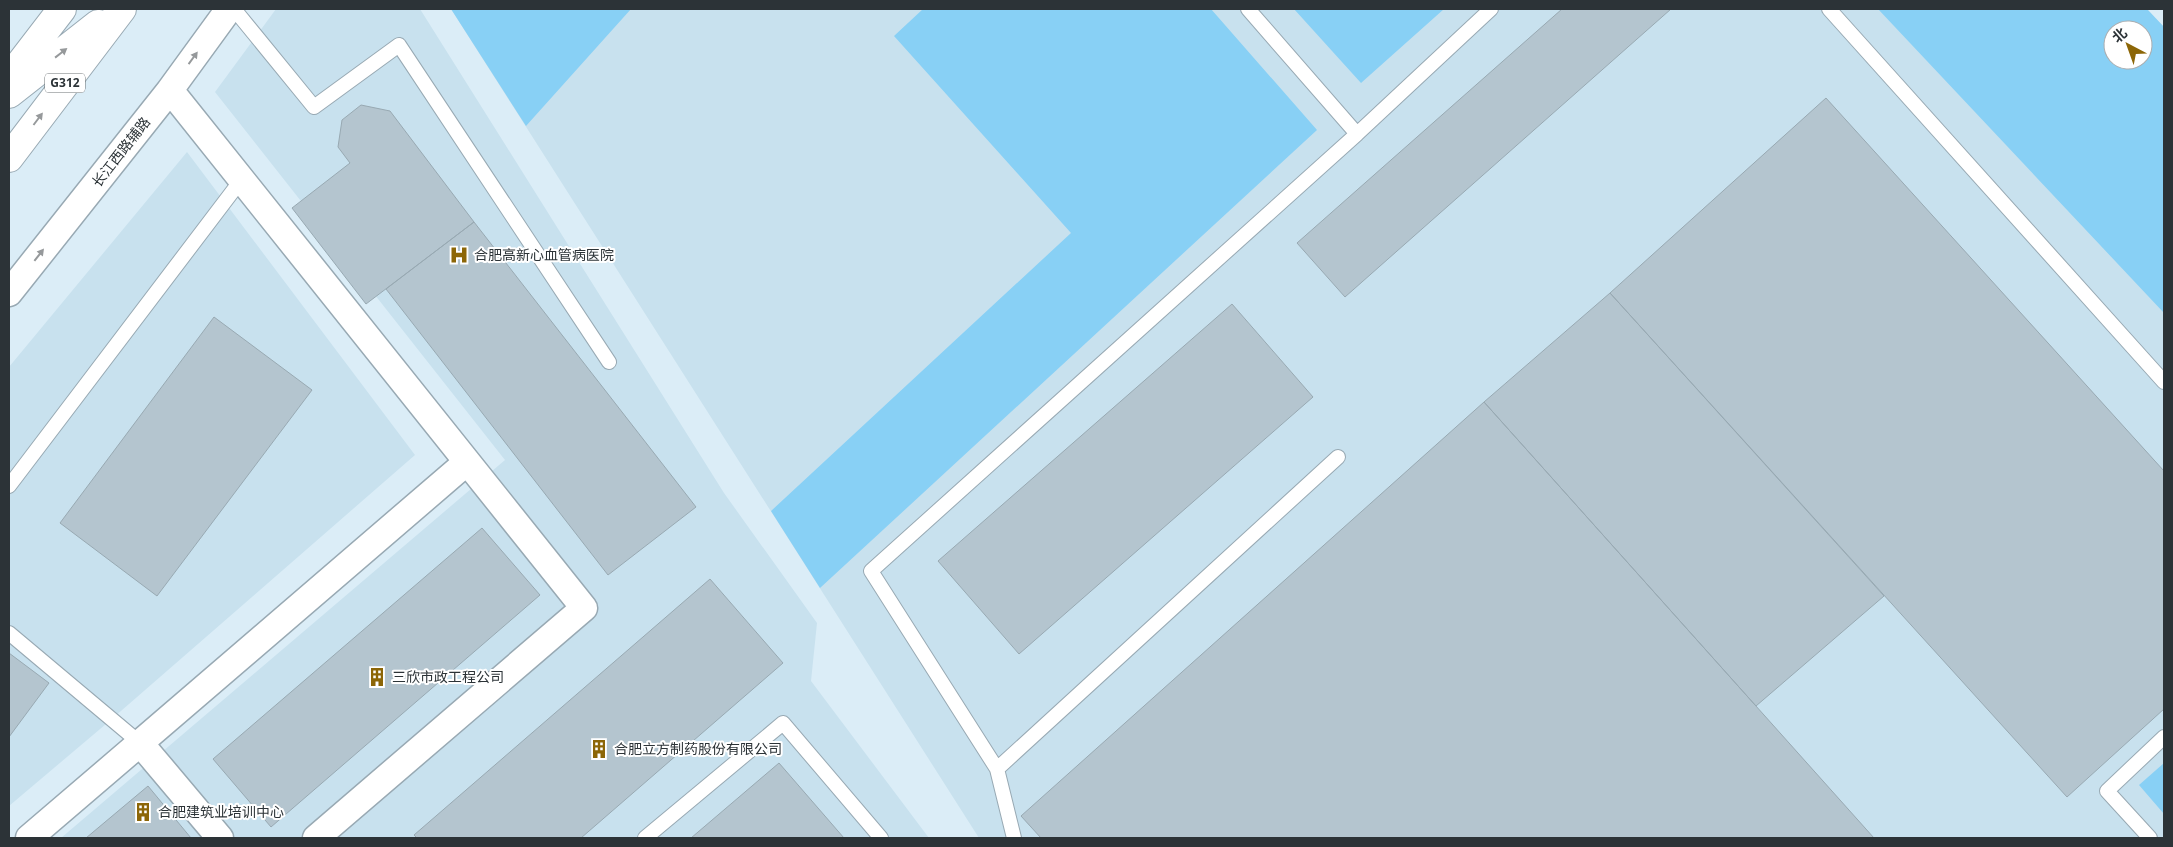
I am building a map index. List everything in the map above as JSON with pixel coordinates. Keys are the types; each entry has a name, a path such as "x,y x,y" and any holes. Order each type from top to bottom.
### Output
{"highway":[{"path":"9,78 62,9"},
{"path":"9,94 118,9"},
{"name":"G312","path":"9,158 122,9"}],"street":[{"name":"长江西路辅路","path":"9,293 170,90 229,9"},
{"path":"170,90 584,608 316,838"},
{"path":"29,838 467,462"},
{"path":"140,744 220,838"}],"lane":[{"path":"234,9 314,107 399,45 609,362"},
{"path":"1248,9 1357,134"},
{"path":"1014,838 997,768 871,571 1357,134 1491,9"},
{"path":"1828,9 2164,382"},
{"path":"9,486 242,180"},
{"path":"997,768 1338,457"},
{"path":"9,633 140,744"},
{"path":"645,838 784,723 881,838"},
{"path":"2150,838 2107,791 2164,738"}],"shaded area":[{"path":"276,9 420,9 724,493 817,623 811,681 929,838 61,838 505,460 215,92"},
{"path":"451,9 2147,9 2164,27 2164,838 979,838"},
{"path":"451,9 631,9 526,126"},
{"path":"923,9 1211,9 1317,130 820,588 771,511 1071,233 894,36"},
{"path":"1294,9 1444,9 1361,83"},
{"path":"1878,9 2147,9 2164,27 2164,313"},
{"path":"187,152 415,455 9,806 9,367"},
{"path":"2164,763 2164,814 2139,785"}],"building":[{"path":"1562,9 1671,9 1345,297 1297,243"},
{"path":"1826,98 2164,471 2164,709 2067,797 1610,293"},
{"path":"361,105 390,111 474,222 366,304 292,208 350,163 338,147 342,120"},
{"path":"474,222 696,507 608,575 386,289"},
{"path":"1610,293 1884,596 1756,706 1484,402"},
{"path":"1232,304 1313,397 1019,654 938,561"},
{"path":"214,317 312,390 157,596 60,523"},
{"path":"1484,402 1874,838 1041,838 1021,816"},
{"name":"三欣市政工程公司","path":"482,528 540,595 271,827 213,759"},
{"name":"合肥立方制药股份有限公司","path":"710,579 783,663 581,838 417,838 414,835"},
{"path":"9,653 49,683 9,737"},
{"path":"779,763 844,838 691,838"},
{"name":"合肥建筑业培训中心","path":"148,786 191,838 86,838"}],"place":[{"name":"合肥高新心血管病医院","path":"459,255"},
{"name":"三欣市政工程公司","path":"377,677"},
{"name":"合肥立方制药股份有限公司","path":"599,749"},
{"name":"合肥建筑业培训中心","path":"143,812"}]}
